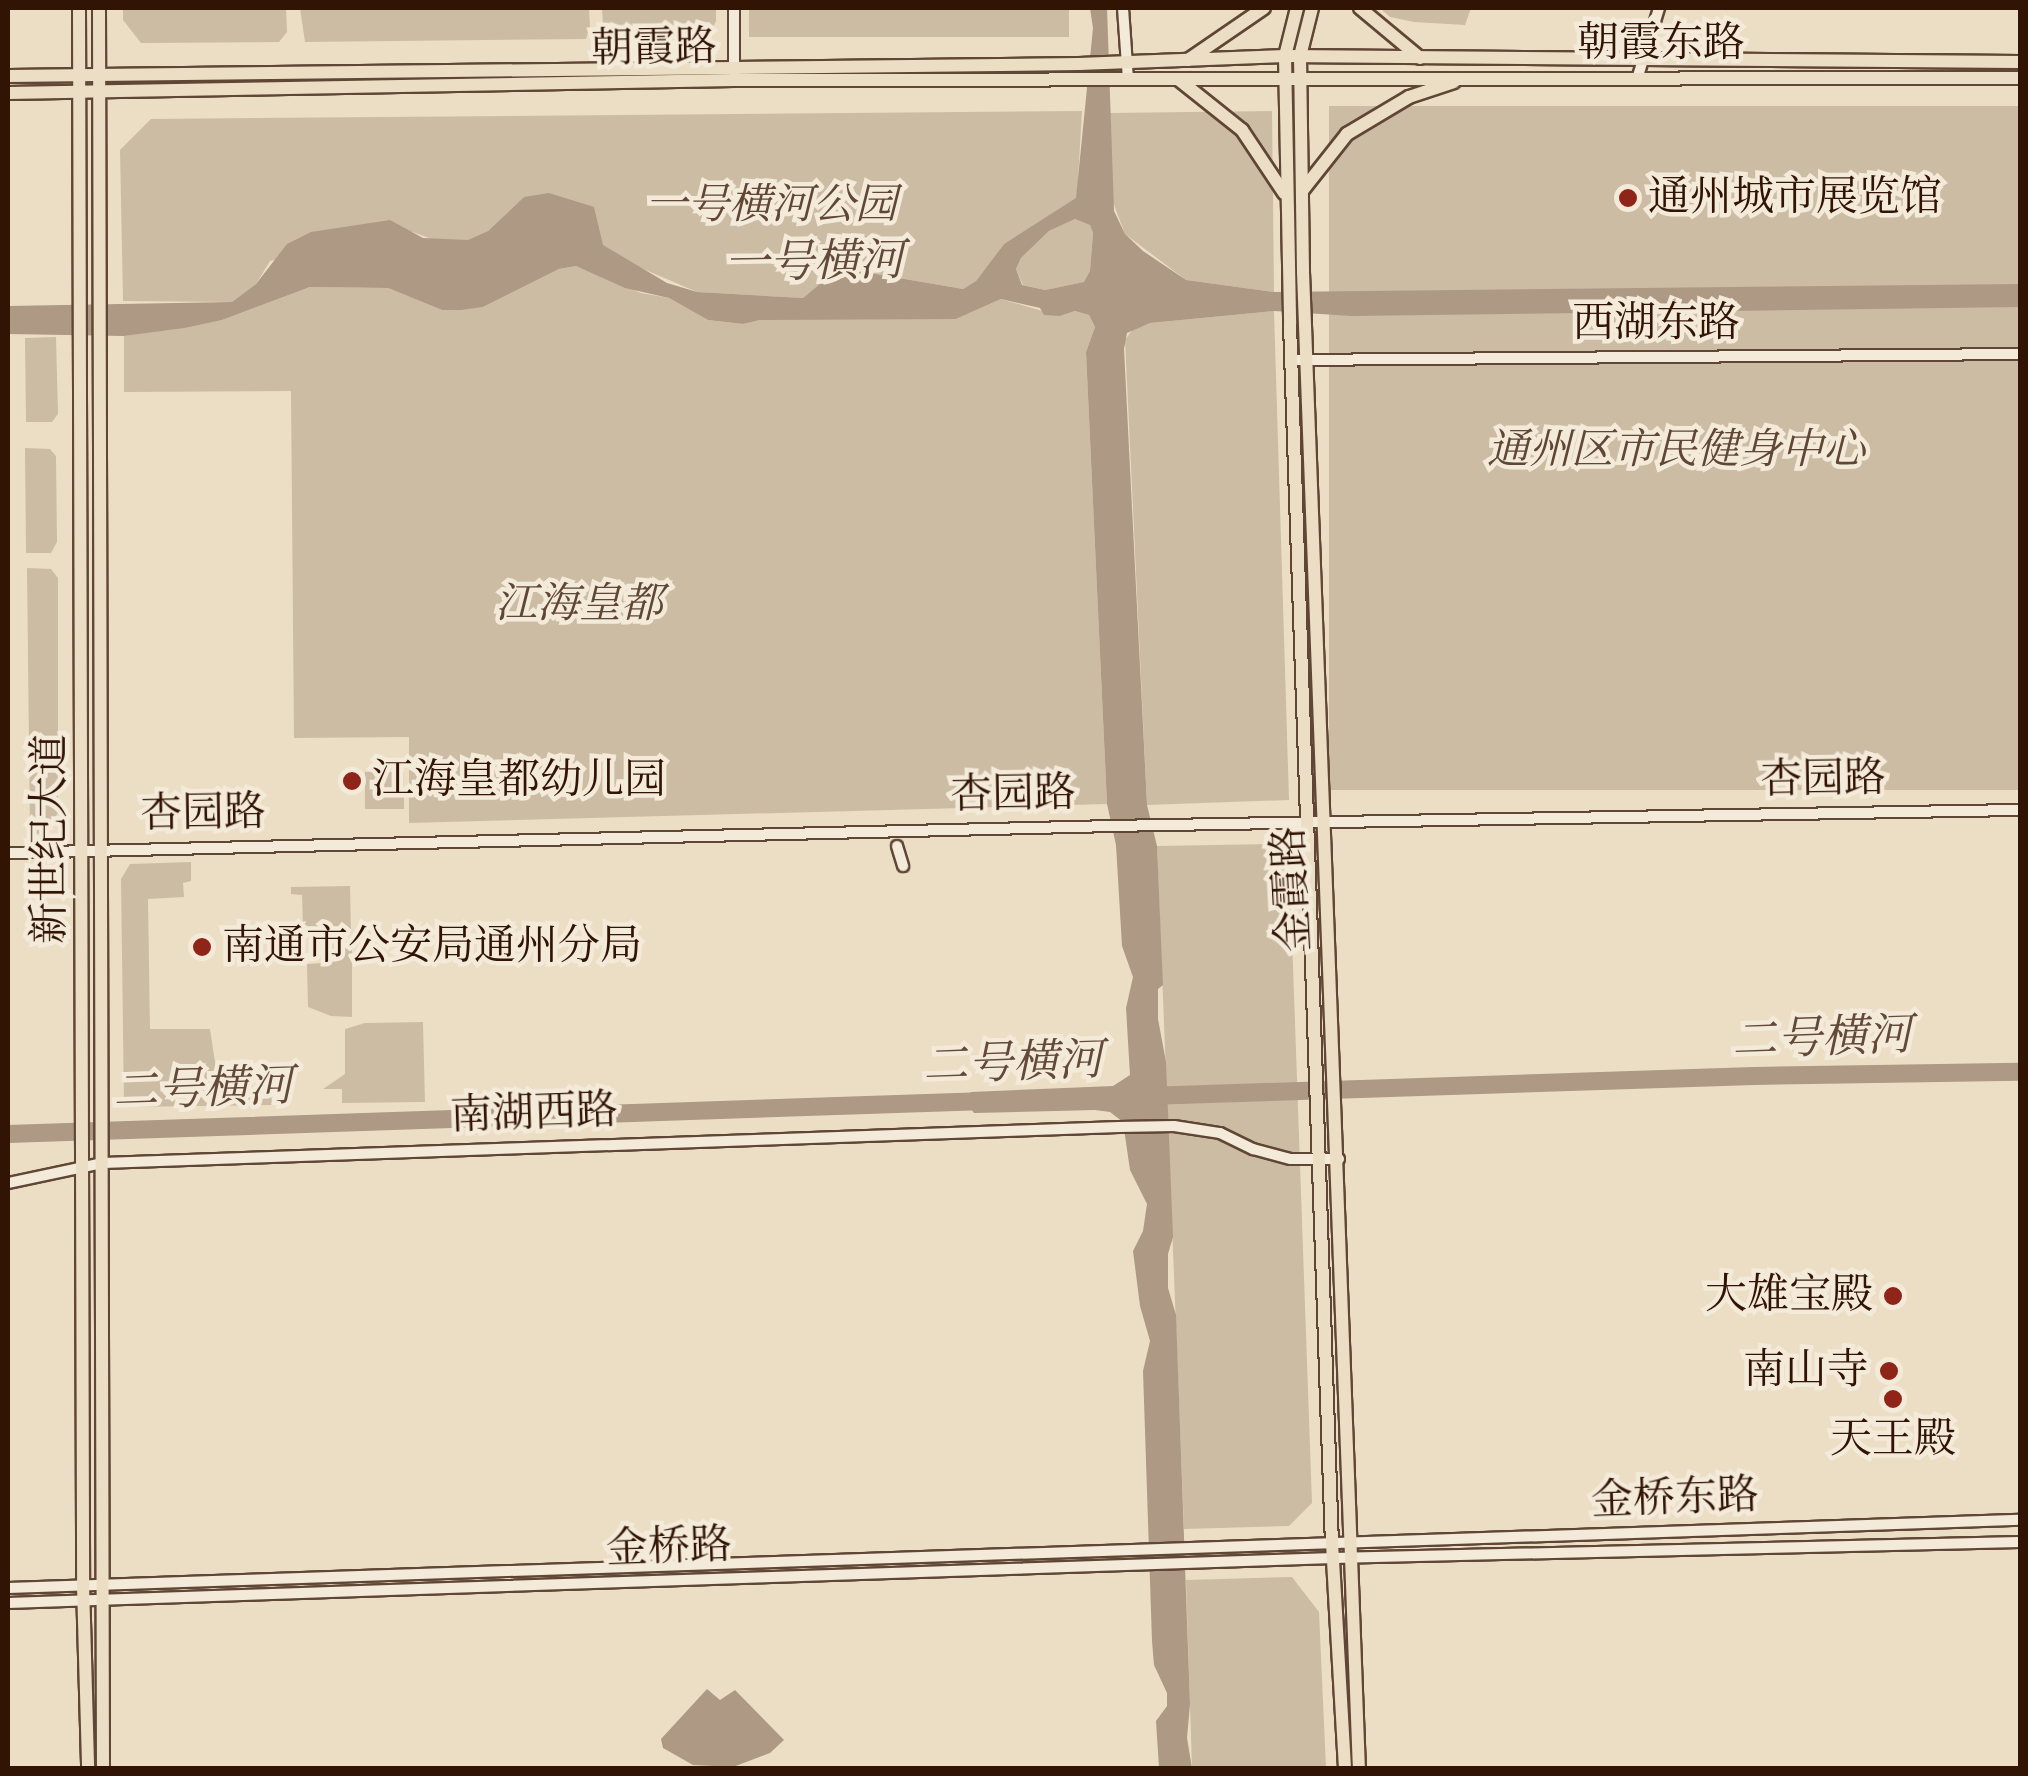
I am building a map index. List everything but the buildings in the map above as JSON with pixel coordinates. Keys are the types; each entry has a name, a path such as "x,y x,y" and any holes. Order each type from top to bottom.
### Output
{"main road":[{"path":"79,8 80,76"},
{"path":"99,8 100,76"},
{"path":"1188,60 1264,8"},
{"name":"金霞路","path":"1297,8 1285,56 1290,324 1299,360 1339,1159 1348,1542 1359,1768"},
{"name":"金霞路","path":"1312,8 1300,56 1305,331 1299,360 1307,822 1332,1542 1345,1768"},
{"path":"1360,8 1420,58"},
{"name":"朝霞路","path":"8,93 1285,56"},
{"name":"朝霞东路","path":"1285,56 2020,62"},
{"name":"朝霞路","path":"8,76 734,74 1301,79"},
{"name":"新世纪大道","path":"80,76 83,1600"},
{"name":"新世纪大道","path":"100,76 101,1599"},
{"path":"1302,191 1347,134 1410,96 1467,78"},
{"name":"朝霞东路","path":"1301,79 2020,78"},
{"path":"1178,80 1242,130 1277,176 1288,202"},
{"path":"101,1599 103,1768"},
{"path":"83,1600 88,1768"}],"street":[{"path":"734,8 734,74"},
{"path":"1122,79 1123,8"},
{"path":"1638,76 1659,8"},
{"name":"西湖东路","path":"1299,360 2020,354"},
{"name":"杏园路","path":"8,853 1108,826 2020,810"},
{"path":"897,846 904,866"},
{"name":"南湖西路","path":"8,1183 103,1163 1118,1127 1174,1126 1220,1133 1253,1150 1291,1158 1339,1159"},
{"name":"金桥东路","path":"1332,1542 2020,1520"},
{"name":"金桥路","path":"8,1588 1332,1542"},
{"name":"金桥东路","path":"1333,1558 2020,1542"},
{"name":"金桥路","path":"8,1603 1333,1558"}],"green space":[{"path":"123,8 286,8 287,32 279,42 141,43 123,20"},
{"path":"300,8 589,8 590,27 586,39 305,42"},
{"path":"602,8 716,8 716,21 710,35 622,36 621,25 603,26"},
{"path":"749,8 1069,8 1069,37 749,37"},
{"path":"1380,8 1471,8 1465,25 1414,22 1390,17"},
{"name":"通州区市民健身中心","path":"1329,106 2020,106 2020,790 1329,790"},
{"name":"一号横河公园","path":"1082,111 1077,198 1004,244 976,281 963,289 864,272 834,272 803,298 697,292 634,265 524,197 488,231 469,240 437,241 413,232 270,261 256,284 232,302 123,301 120,150 151,119"},
{"path":"1272,111 1274,292 1186,280 1125,234 1111,197 1110,113"},
{"path":"1075,219 1090,224 1093,233 1090,271 1085,282 1045,290 1023,285 1016,269 1021,258 1049,231"},
{"name":"江海皇都","path":"576,266 641,293 669,298 708,320 743,324 759,319 956,319 1001,299 1060,316 1075,311 1089,315 1095,327 1086,352 1107,804 409,823 409,737 294,738 291,391 124,392 124,336 222,320 310,287 388,288 442,310 483,307 559,269"},
{"path":"1274,311 1289,800 1147,805 1125,340 1133,329 1150,323"},
{"path":"56,337 58,414 52,422 26,422 25,338"},
{"path":"25,448 50,449 56,456 57,542 51,553 26,553"},
{"path":"27,568 51,569 58,578 58,813 45,833 30,835"},
{"path":"365,772 404,772 404,809 365,809"},
{"path":"1279,844 1289,853 1312,1503 1289,1526 1184,1529 1157,846"},
{"path":"191,862 191,881 183,883 184,897 148,899 150,1029 210,1029 218,1082 236,1089 271,1089 272,1105 124,1107 121,879 130,864"},
{"path":"350,886 351,933 292,935 292,928 303,927 302,895 291,894 291,887"},
{"path":"323,941 352,943 352,1017 331,1016 308,1007 307,964 323,963"},
{"path":"423,1022 425,1102 342,1103 342,1089 323,1089 345,1074 345,1029 365,1023"},
{"path":"1292,1577 1319,1612 1326,1768 1192,1768 1186,1580"}],"shaded area":[{"path":"1090,8 1107,8 1114,211 1125,234 1186,280 1274,292 2020,284 2020,307 1352,316 1274,311 1150,323 1127,333 1124,349 1147,805 1157,846 1163,985 1158,989 1158,1019 1166,1062 1173,1237 1168,1254 1168,1288 1176,1315 1190,1704 1187,1738 1192,1768 1159,1768 1156,1721 1167,1706 1167,1693 1154,1665 1152,1641 1143,1371 1150,1341 1140,1306 1133,1251 1143,1231 1147,1204 1130,1170 1123,1122 1110,1112 1095,1110 974,1113 966,1102 971,1092 1113,1086 1130,1075 1126,1008 1133,977 1122,946 1116,845 1107,804 1086,352 1095,327 1089,315 1075,311 1060,316 1044,315 1040,308 1001,299 956,319 759,320 743,324 708,320 669,298 625,288 576,266 559,269 483,307 461,310 442,310 388,288 310,287 222,320 184,328 124,336 8,334 8,306 232,302 256,284 287,244 311,232 390,220 423,238 468,240 488,231 524,197 549,193 594,207 603,245 667,283 697,292 803,298 834,272 864,272 963,289 976,281 1004,244 1076,198 1093,28","holes":["1075,219 1090,225 1090,271 1084,282 1045,290 1022,285 1016,269 1021,258 1049,231"]},
{"path":"707,1689 720,1700 735,1690 784,1740 770,1753 733,1767 693,1765 663,1748 661,1739"}],"waterway":[{"name":"二号横河","path":"1147,1096 1754,1076 2020,1072"},
{"name":"二号横河","path":"8,1134 986,1101"}],"place":[{"name":"通州城市展览馆","path":"1628,198"},
{"name":"江海皇都幼儿园","path":"352,781"},
{"name":"南通市公安局通州分局","path":"202,947"},
{"name":"大雄宝殿","path":"1893,1296"},
{"name":"南山寺","path":"1889,1371"},
{"name":"天王殿","path":"1893,1399"}],"water label":[{"name":"一号横河","path":"814,264"}]}
